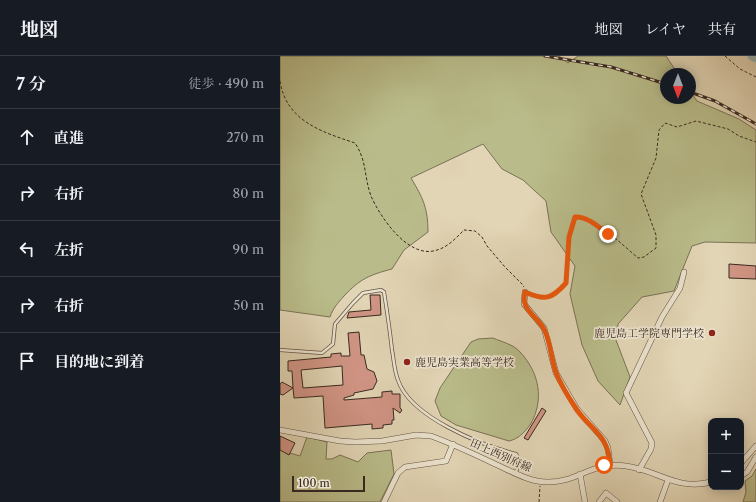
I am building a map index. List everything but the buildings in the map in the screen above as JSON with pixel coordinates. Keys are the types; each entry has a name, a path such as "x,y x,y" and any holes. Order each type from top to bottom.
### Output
{"street":[{"path":"639,470 651,449 652,442 626,393 662,317 680,288 684,272"},
{"path":"525,292 524,304 544,328 556,373 577,409 604,441 608,448 610,464"},
{"name":"田上西別府線","path":"280,430 340,441 355,442 424,435 453,444 516,473 541,482 558,481 580,474 595,467 610,464 628,466 668,480 692,485 708,482"},
{"path":"384,502 398,473 405,467 416,464 446,461 453,444"},
{"path":"744,459 756,446"},
{"path":"744,474 747,472 756,457"},
{"path":"580,474 585,502"},
{"path":"660,502 668,480"},
{"path":"599,502 606,493 617,502"}],"lane":[{"path":"280,350 322,353 333,344 335,324 363,292 381,290 384,292 396,373 403,392 411,401 442,425 494,449 516,454 519,458 516,473"}],"path":[{"path":"725,56 740,69 756,77"},
{"path":"280,81 282,94 295,114 320,131 355,143 364,159 368,186 376,206 403,242 422,252 430,252 438,250 451,242 464,230 475,230 505,267 522,284 525,292 539,299 550,296 566,283 569,237 575,217 580,216 588,220 622,244 638,258 644,257 656,248 656,235 641,194 656,158 658,130 665,123 677,127 696,121 728,129 739,136 756,142"},
{"path":"539,502 541,482"}],"green space":[{"path":"280,56 559,56 568,63 578,56 666,56 674,68 660,68 660,104 696,104 696,100 739,119 756,130 756,243 705,242 692,246 674,291 642,297 618,324 616,340 630,377 620,405 598,381 582,345 570,294 575,266 551,232 546,201 523,180 502,169 483,144 411,178 419,192 426,210 428,232 404,250 392,269 365,278 355,285 338,303 330,317 280,310"},
{"path":"493,338 511,345 520,352 532,368 538,387 535,416 530,425 521,435 509,441 456,425 441,416 435,401 440,388 471,342 478,339"},
{"path":"307,437 327,442 326,459 332,459 340,455 358,462 367,453 391,450 394,474 380,502 280,502 280,450 300,456"},
{"path":"756,469 756,502 743,502 746,492 745,481 752,476"}],"waterway":[{"path":"752,56 756,58"}],"railway":[{"path":"545,56 611,67 660,82"},
{"path":"696,94 715,101 756,124"}],"place":[{"name":"鹿児島工学院専門学校","path":"712,333"},
{"name":"鹿児島実業高等学校","path":"407,362"}],"route":[{"path":"604,465 610,464 608,448 604,441 577,409 556,373 553,356 544,328 526,308 523,299 525,292 539,299 550,296 562,288 566,283 569,237 573,219 575,217 580,216 588,220 608,234"}]}
